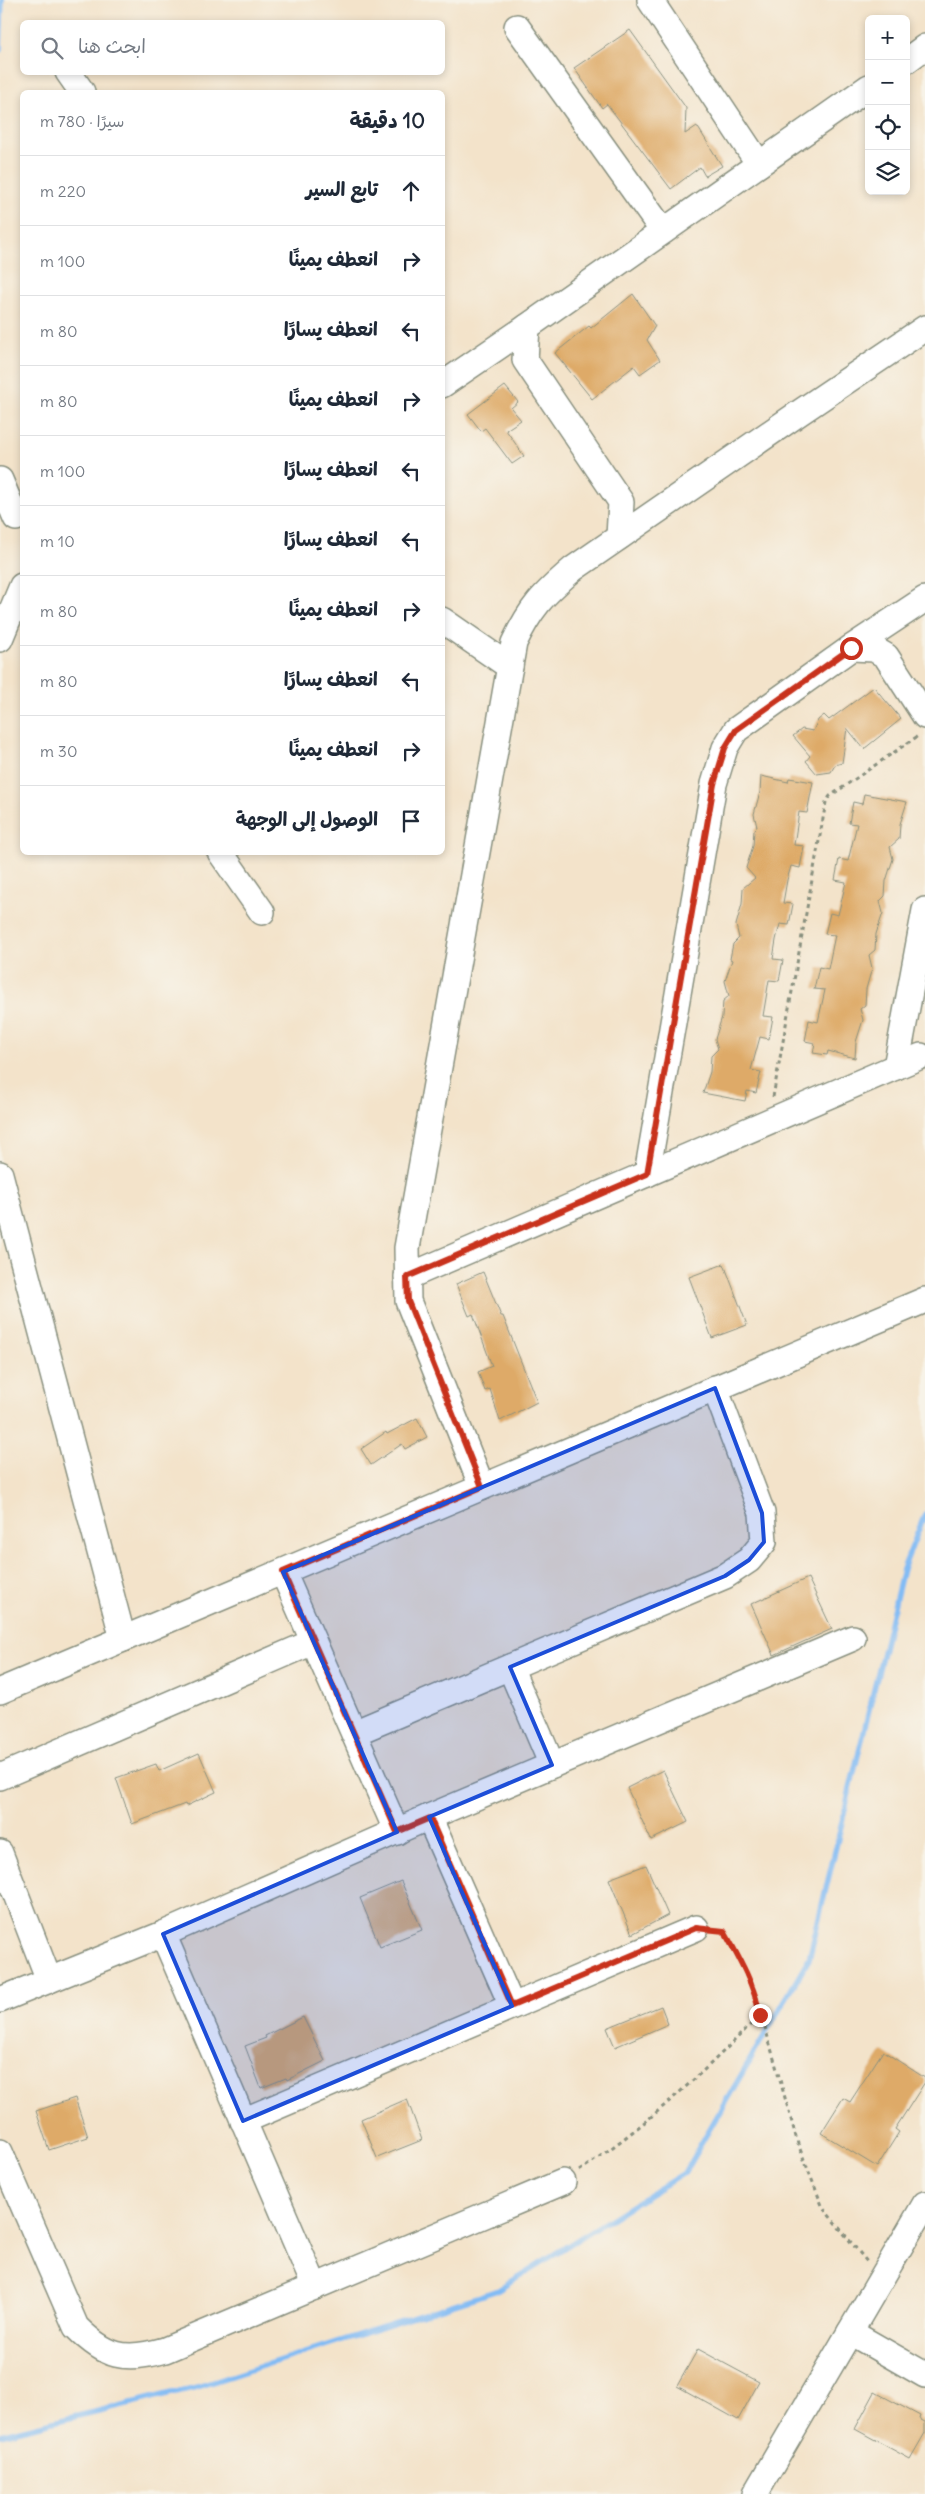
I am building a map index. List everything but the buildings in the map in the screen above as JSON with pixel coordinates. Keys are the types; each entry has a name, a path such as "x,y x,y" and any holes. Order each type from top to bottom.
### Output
{"street":[{"path":"650,0 759,164"},
{"path":"517,27 663,232"},
{"path":"907,60 925,48"},
{"path":"70,75 81,90"},
{"path":"445,383 865,90"},
{"path":"525,360 527,326"},
{"path":"482,1487 408,1301 407,1248 514,643 527,616 543,595 573,569 923,333"},
{"path":"498,346 525,360 621,502 619,537"},
{"path":"0,480 16,518"},
{"path":"0,639 20,591"},
{"path":"647,1174 714,784 725,748 736,730 851,648 925,599"},
{"path":"445,622 510,667"},
{"path":"851,648 874,649 886,656 925,716"},
{"path":"222,855 262,912"},
{"path":"896,1067 925,910"},
{"path":"407,1277 921,1056"},
{"path":"0,1174 123,1639"},
{"path":"0,1691 925,1300"},
{"path":"354,1733 725,1576 749,1560 764,1542 762,1513 715,1388"},
{"path":"283,1572 397,1832"},
{"path":"0,2000 163,1934 552,1765 853,1638"},
{"path":"0,1777 314,1642"},
{"path":"510,1667 552,1765"},
{"path":"430,1818 512,2006"},
{"path":"0,1853 49,1980"},
{"path":"244,2121 696,1928"},
{"path":"163,1934 315,2287"},
{"path":"0,2152 76,2327 94,2344 116,2355 141,2357 165,2350 563,2182"},
{"path":"755,2494 925,2204"},
{"path":"850,2332 925,2375"}],"path":[{"path":"768,1122 826,802 830,796 925,732"},
{"path":"696,1928 724,1931 740,1960 756,1995 760,2015 798,2144 822,2208 881,2279"},
{"path":"563,2182 616,2146 682,2091 760,2015"}],"highlighted area":[{"path":"715,1388 762,1513 764,1542 749,1560 725,1576 510,1667 552,1765 429,1817 512,2006 243,2121 163,1934 397,1832 283,1572"}],"waterway":[{"path":"0,50 2,0"},
{"path":"0,2435 197,2387 495,2291 684,2173 809,1959 903,1569 925,1514"}],"route":[{"path":"760,2015 756,1995 724,1931 696,1928 512,2006 430,1818 397,1832 283,1572 482,1487 408,1301 407,1277 647,1174 714,784 725,748 736,730 851,648"}]}
